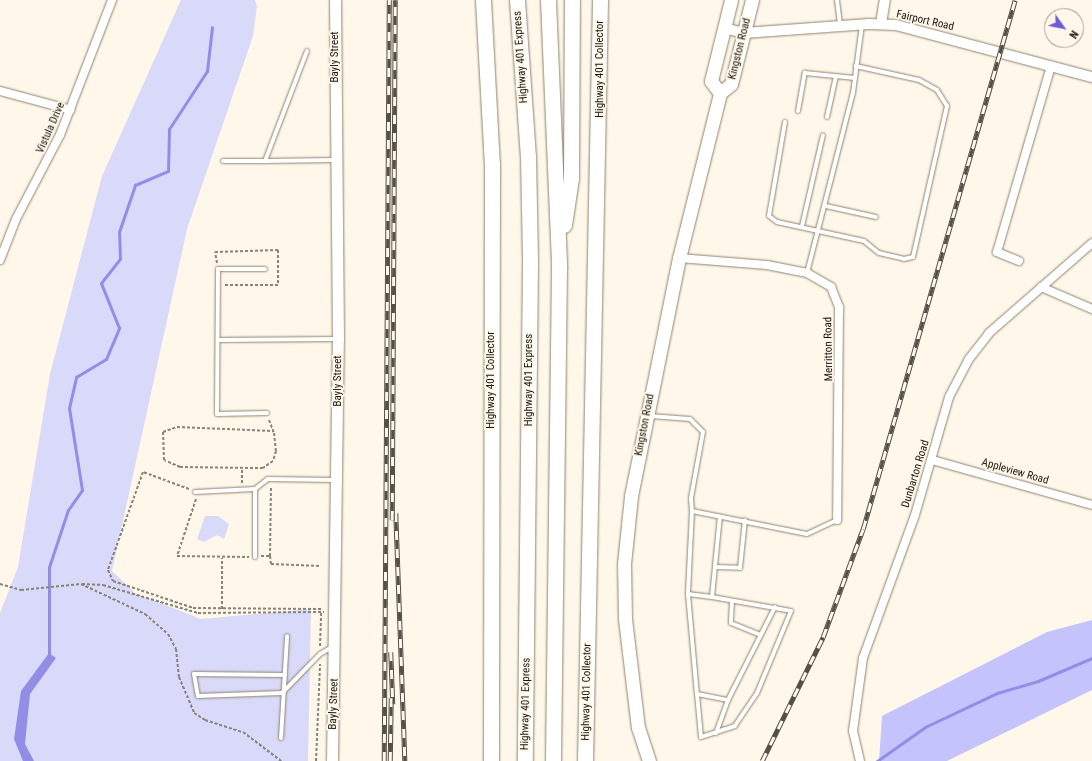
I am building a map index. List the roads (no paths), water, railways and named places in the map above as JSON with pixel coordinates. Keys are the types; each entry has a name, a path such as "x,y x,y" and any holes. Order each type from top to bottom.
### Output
{"highway":[{"name":"Highway 401 Collector","path":"483,0 492,164 491,761"},
{"name":"Highway 401 Express","path":"517,0 528,156 530,263 525,761"},
{"path":"548,0 559,268 553,761"},
{"path":"559,268 571,178 572,0"},
{"name":"Highway 401 Collector","path":"585,761 600,0"}],"main road":[{"name":"Bayly Street","path":"332,761 337,612 338,479 335,0"},
{"name":"Kingston Road","path":"720,93 711,81 731,0"},
{"name":"Kingston Road","path":"649,761 638,728 625,619 624,564 631,496 678,258 720,93 731,84 752,0"}],"street":[{"name":"Vistula Drive","path":"0,260 16,219 71,110 112,0"},
{"path":"881,24 885,0"},
{"name":"Fairport Road","path":"724,28 744,32 862,24 881,24 905,27 1092,77"},
{"path":"1019,261 997,252 1051,66"},
{"path":"0,91 71,110"},
{"name":"Dunbarton Road","path":"860,761 853,731 863,658 932,460 949,397 969,359 1003,318 1092,243"},
{"name":"Merritton Road","path":"678,258 766,265 807,273 831,287 839,307 837,520"},
{"path":"1041,287 1092,309"},
{"name":"Appleview Road","path":"932,460 1092,505"}],"lane":[{"path":"837,0 840,26"},
{"path":"807,273 826,206 855,78 862,24"},
{"path":"265,161 307,51"},
{"path":"785,122 768,211 777,222 802,226 864,241 879,253 904,260 913,257 948,112 937,90 929,84 856,66"},
{"path":"798,111 805,73 855,78"},
{"path":"827,117 836,76"},
{"path":"802,226 823,135"},
{"path":"223,161 335,160"},
{"path":"826,206 876,217"},
{"path":"265,269 218,269 219,340 217,414 267,413"},
{"path":"219,340 338,339"},
{"path":"647,416 690,419 703,432 691,498 692,511 688,594 701,737 735,726 757,693 777,651 791,611 775,607 688,594"},
{"path":"195,492 255,489 271,480 338,479"},
{"path":"255,489 255,557"},
{"path":"692,511 745,520 807,534 837,520"},
{"path":"712,597 720,516"},
{"path":"715,567 740,568 745,520"},
{"path":"732,601 732,623 760,635"},
{"path":"716,733 728,700 775,607"},
{"path":"280,738 287,636"},
{"path":"285,675 194,674 198,696 282,693 320,654 336,645"},
{"path":"698,694 728,700"}],"waterway":[{"path":"49,653 49,567 68,510 82,490 69,408 76,377 106,359 119,328 101,283 120,259 119,232 135,185 168,171 169,129 207,71 212,27"},
{"path":"877,761 925,727 997,693 1038,681 1092,658"}],"railway":[{"path":"384,761 389,0"},
{"path":"392,520 395,0"},
{"path":"762,761 823,637 863,529 1015,0"},
{"path":"396,513 405,761"},
{"path":"391,652 393,704"},
{"path":"390,761 391,698"}]}
